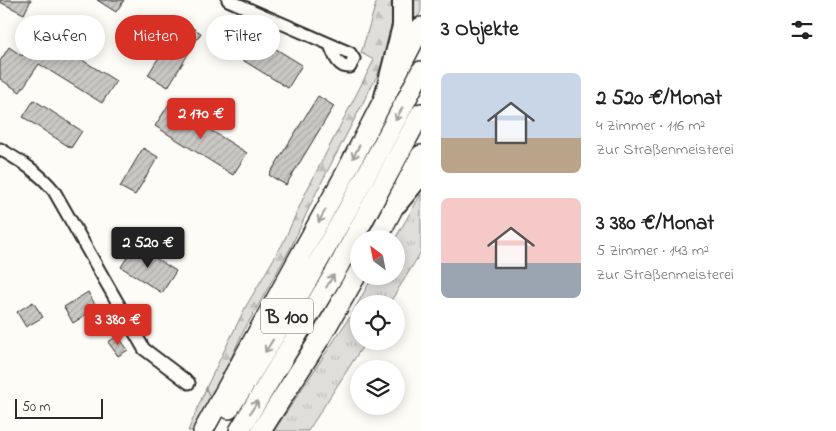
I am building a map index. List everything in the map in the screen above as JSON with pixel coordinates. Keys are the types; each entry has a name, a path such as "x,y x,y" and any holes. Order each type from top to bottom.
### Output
{"highway":[{"path":"385,97 403,26 403,0"},
{"path":"203,431 344,176 421,27"},
{"name":"B 100","path":"215,431 282,325 318,263 421,71"},
{"name":"B 100","path":"239,431 336,271 421,113"},
{"path":"381,230 421,155"},
{"path":"397,203 421,174"},
{"path":"261,431 351,285"}],"street":[{"path":"228,0 330,45"},
{"path":"0,149 35,170 45,179 54,191 144,349 189,383"}],"green space":[{"path":"377,0 394,0 393,26 387,51 377,76 317,191 290,249 243,332 211,401 206,388 245,308 283,243 306,192 374,60 361,53"},
{"path":"412,0 421,0 421,11 413,27"},
{"path":"421,194 421,252 405,278 405,230 400,230"},
{"path":"368,285 401,285 395,295 362,295"},
{"path":"350,317 350,350 360,350 354,360 350,360 350,366 308,431 274,431"},
{"path":"206,388 211,401 197,431 188,431"}],"building":[{"path":"0,0 31,0 24,14 0,2"},
{"path":"97,0 124,0 116,12"},
{"path":"196,30 201,33 196,41"},
{"path":"9,47 15,51 15,60 82,60 116,81 102,103 39,64 20,92 0,79 0,61"},
{"path":"280,51 302,65 288,88 243,60 280,60"},
{"path":"157,60 184,60 168,87 148,75"},
{"path":"318,96 334,106 286,185 269,175"},
{"path":"34,100 82,131 71,148 23,117"},
{"path":"169,104 247,153 233,175 155,126"},
{"path":"143,148 158,157 135,195 120,187"},
{"path":"135,245 176,271 162,293 121,267"},
{"path":"88,292 97,308 73,323 64,307"},
{"path":"33,302 43,317 26,327 17,312"},
{"path":"118,336 128,350 118,356 108,342"}]}
